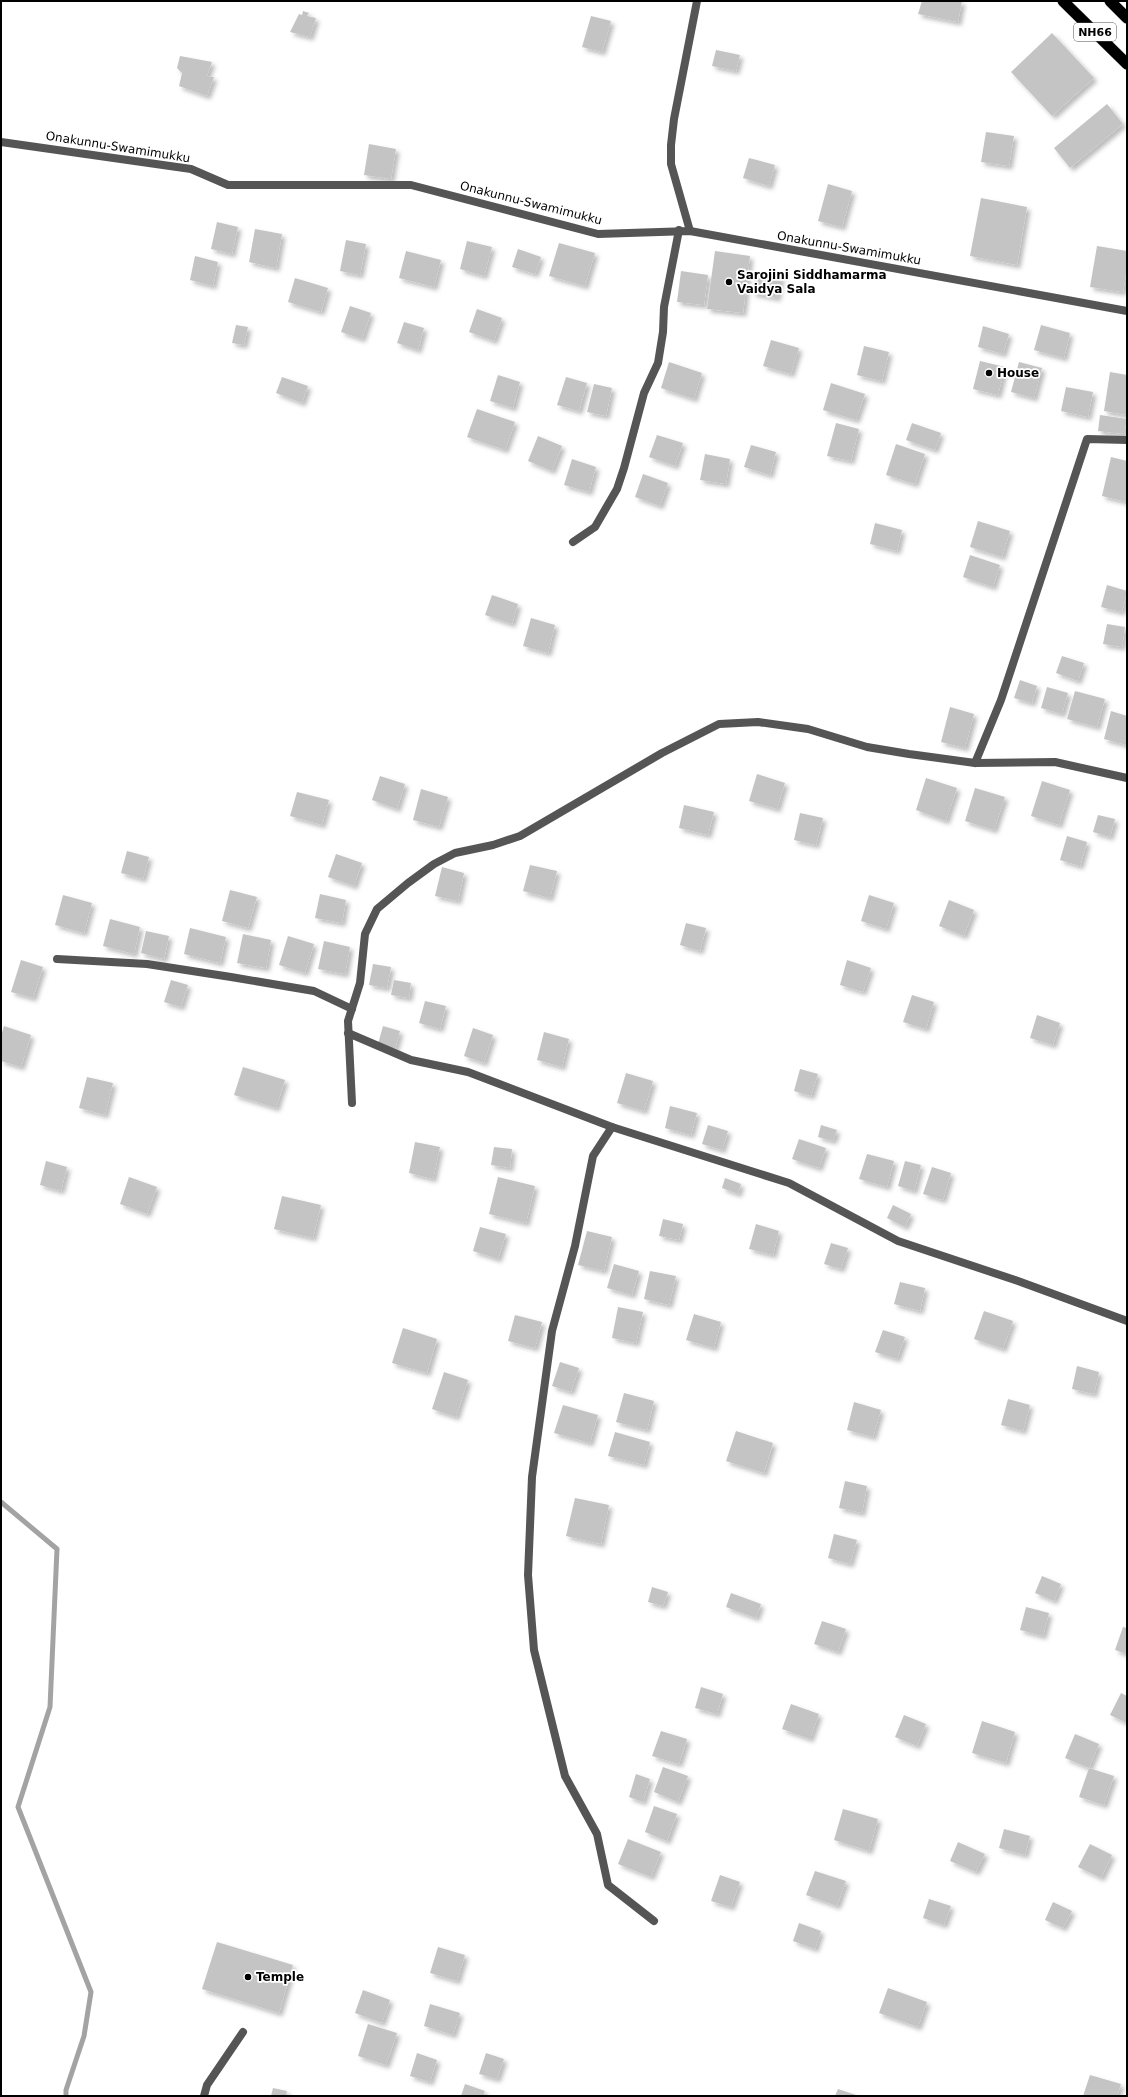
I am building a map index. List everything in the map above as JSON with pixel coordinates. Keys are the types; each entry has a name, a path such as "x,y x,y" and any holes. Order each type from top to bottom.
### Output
{"highway":[{"name":"NH66","path":"1063,1 1127,64"},
{"name":"NH66","path":"1110,1 1127,18"}],"street":[{"path":"690,231 671,164 671,145 674,119 697,1"},
{"name":"Onakunnu-Swamimukku","path":"1,142 191,169 228,185 411,186 598,234 679,230 690,231 1127,311"},
{"path":"573,542 596,527 617,488 624,468 644,393 658,363 663,332 664,307 679,230"},
{"path":"975,763 1001,700 1087,439 1127,440"},
{"path":"352,1103 348,1021 360,983 365,934 377,909 408,882 455,852 493,845 520,836 662,753 719,724 758,722 808,729 867,747 975,763 1054,762 1127,778"},
{"path":"57,959 147,964 314,991 352,1009"},
{"path":"348,1033 411,1060 468,1072 612,1127 789,1183 898,1240 1018,1281 1127,1321"},
{"path":"612,1127 593,1156 575,1246 552,1331 532,1477 528,1575 534,1650 565,1776 597,1834 608,1885 654,1921"},
{"path":"204,2096 207,2085 243,2032"}],"building":[{"path":"922,1 962,1 958,22 918,14"},
{"path":"303,11 309,13 307,16 316,18 310,37 290,32 299,14 302,15"},
{"path":"591,16 611,21 602,52 582,47"},
{"path":"1052,33 1094,78 1052,116 1011,72"},
{"path":"716,50 740,55 736,71 712,66"},
{"path":"180,56 212,62 207,76 214,77 207,96 179,86 182,73 177,68"},
{"path":"1107,104 1123,124 1070,168 1054,148"},
{"path":"986,132 1014,136 1009,166 981,162"},
{"path":"369,144 396,149 391,179 364,175"},
{"path":"749,158 775,165 769,186 743,178"},
{"path":"828,184 852,191 842,227 818,221"},
{"path":"981,198 1027,207 1017,265 970,256"},
{"path":"217,222 238,227 232,254 211,249"},
{"path":"255,229 282,234 276,268 249,262"},
{"path":"346,240 366,244 360,275 340,271"},
{"path":"467,241 492,247 484,276 460,269"},
{"path":"559,243 595,253 585,286 549,276"},
{"path":"1097,246 1127,251 1127,267 1123,292 1090,287"},
{"path":"518,249 541,257 535,274 512,267"},
{"path":"406,251 441,260 434,287 399,278"},
{"name":"Sarojini Siddhamarma Vaidya Sala","path":"715,251 750,256 743,313 707,309"},
{"path":"195,256 218,262 213,286 190,280"},
{"path":"681,271 708,275 704,305 677,302"},
{"path":"756,271 781,276 777,298 752,293"},
{"path":"295,278 328,288 321,312 288,302"},
{"path":"350,306 371,313 362,339 341,332"},
{"path":"477,309 502,318 494,341 469,332"},
{"path":"404,322 424,328 418,350 397,343"},
{"path":"236,325 248,327 244,345 232,343"},
{"path":"1041,325 1070,333 1064,358 1034,350"},
{"path":"983,326 1009,334 1003,354 978,347"},
{"path":"771,340 799,348 791,374 763,366"},
{"path":"864,346 889,352 882,381 857,375"},
{"path":"980,361 1005,367 998,395 973,389"},
{"path":"669,362 702,373 694,399 661,388"},
{"path":"1019,362 1042,368 1034,398 1011,392"},
{"path":"1110,372 1127,375 1127,415 1104,411"},
{"path":"498,375 520,382 513,408 490,401"},
{"path":"282,377 308,386 302,403 276,393"},
{"path":"566,377 587,383 579,411 557,405"},
{"path":"831,383 865,394 856,420 823,410"},
{"path":"594,384 612,388 606,416 587,412"},
{"path":"1066,387 1093,392 1088,417 1061,411"},
{"path":"477,409 515,422 505,450 467,437"},
{"path":"1100,415 1127,419 1124,434 1098,431"},
{"path":"836,423 859,429 851,461 827,456"},
{"path":"912,423 941,433 935,450 906,440"},
{"path":"657,435 683,443 675,466 649,457"},
{"path":"538,436 562,446 552,471 528,461"},
{"path":"896,444 925,454 915,484 886,475"},
{"path":"751,445 776,452 770,475 744,467"},
{"path":"705,454 730,459 726,484 700,480"},
{"path":"1111,457 1127,461 1127,502 1102,496"},
{"path":"572,459 596,467 589,492 564,485"},
{"path":"643,474 668,483 660,506 635,497"},
{"path":"978,521 1010,531 1002,557 970,547"},
{"path":"875,523 902,530 897,551 870,544"},
{"path":"970,555 1000,565 993,587 963,577"},
{"path":"1107,585 1127,591 1122,612 1101,607"},
{"path":"492,595 518,604 512,624 485,615"},
{"path":"531,618 555,625 548,653 523,646"},
{"path":"1107,624 1125,627 1122,647 1103,644"},
{"path":"1062,656 1084,663 1078,681 1056,673"},
{"path":"1020,680 1037,686 1032,703 1014,698"},
{"path":"1047,687 1068,693 1062,714 1041,708"},
{"path":"1075,691 1105,699 1097,727 1067,719"},
{"path":"950,707 974,714 965,748 941,742"},
{"path":"1111,711 1127,716 1127,745 1104,739"},
{"path":"757,774 785,783 777,809 749,801"},
{"path":"380,776 405,784 397,809 372,800"},
{"path":"926,778 957,788 946,821 916,810"},
{"path":"1042,781 1070,790 1059,825 1031,816"},
{"path":"975,788 1005,797 994,830 965,821"},
{"path":"421,789 448,797 439,827 413,820"},
{"path":"297,792 329,800 322,825 290,816"},
{"path":"684,805 714,812 708,835 679,828"},
{"path":"800,813 823,818 816,845 794,840"},
{"path":"1098,815 1115,819 1110,837 1093,832"},
{"path":"1067,836 1087,842 1080,866 1060,860"},
{"path":"127,851 149,857 143,879 121,873"},
{"path":"336,854 362,863 354,886 328,877"},
{"path":"530,865 557,871 550,898 523,891"},
{"path":"442,867 464,873 458,901 435,896"},
{"path":"230,890 257,897 248,928 222,921"},
{"path":"320,894 346,900 342,923 315,918"},
{"path":"63,895 92,903 84,933 55,925"},
{"path":"869,895 894,903 886,929 861,921"},
{"path":"949,900 974,910 964,936 939,926"},
{"path":"110,919 140,927 134,954 103,946"},
{"path":"686,923 706,928 700,951 680,945"},
{"path":"190,928 226,937 220,963 184,954"},
{"path":"146,931 169,936 164,959 141,953"},
{"path":"243,934 271,940 266,968 237,963"},
{"path":"288,936 314,944 305,973 279,965"},
{"path":"324,941 350,947 345,974 318,969"},
{"path":"21,960 43,967 33,998 11,992"},
{"path":"847,960 871,968 863,992 840,985"},
{"path":"373,964 391,967 387,988 369,985"},
{"path":"171,980 188,985 181,1007 164,1002"},
{"path":"394,980 411,983 409,998 391,995"},
{"path":"912,995 934,1002 926,1029 903,1022"},
{"path":"425,1001 446,1006 440,1029 419,1023"},
{"path":"1037,1015 1060,1023 1053,1045 1030,1038"},
{"path":"4,1026 31,1035 21,1067 1,1061 1,1036"},
{"path":"383,1026 400,1031 395,1049 378,1044"},
{"path":"473,1028 493,1035 484,1063 464,1056"},
{"path":"544,1032 569,1039 562,1067 537,1060"},
{"path":"243,1067 285,1080 276,1108 234,1095"},
{"path":"800,1069 818,1074 811,1096 794,1091"},
{"path":"626,1073 653,1081 644,1111 617,1103"},
{"path":"87,1077 113,1083 105,1115 79,1108"},
{"path":"670,1106 697,1113 691,1135 665,1128"},
{"path":"708,1125 728,1131 722,1150 702,1144"},
{"path":"821,1125 837,1130 833,1141 818,1137"},
{"path":"799,1139 826,1148 819,1168 792,1159"},
{"path":"415,1142 440,1147 433,1179 409,1173"},
{"path":"494,1147 512,1149 510,1168 491,1165"},
{"path":"867,1154 894,1161 887,1187 859,1179"},
{"path":"46,1161 67,1167 61,1191 40,1185"},
{"path":"905,1161 921,1165 914,1191 898,1186"},
{"path":"932,1167 951,1173 943,1200 923,1194"},
{"path":"129,1177 157,1187 147,1214 120,1204"},
{"path":"498,1177 535,1186 526,1223 489,1214"},
{"path":"725,1178 741,1184 738,1194 722,1188"},
{"path":"282,1196 321,1205 313,1238 274,1229"},
{"path":"893,1205 911,1214 905,1227 887,1218"},
{"path":"663,1219 683,1224 679,1240 659,1236"},
{"path":"756,1224 779,1231 773,1255 749,1249"},
{"path":"480,1227 506,1234 498,1259 473,1251"},
{"path":"587,1231 612,1237 604,1271 578,1265"},
{"path":"831,1243 848,1248 841,1269 824,1264"},
{"path":"614,1264 639,1271 632,1295 607,1288"},
{"path":"650,1271 676,1276 669,1305 644,1299"},
{"path":"900,1282 925,1288 920,1311 894,1304"},
{"path":"618,1307 643,1312 636,1343 612,1338"},
{"path":"984,1311 1013,1321 1003,1349 974,1339"},
{"path":"694,1314 721,1322 714,1348 686,1340"},
{"path":"515,1315 542,1322 535,1348 508,1341"},
{"path":"403,1328 437,1339 427,1373 392,1363"},
{"path":"883,1330 905,1337 897,1359 875,1352"},
{"path":"560,1362 579,1368 571,1392 552,1386"},
{"path":"1077,1366 1099,1372 1094,1394 1072,1389"},
{"path":"444,1372 468,1380 456,1417 432,1409"},
{"path":"624,1393 654,1401 647,1430 616,1422"},
{"path":"1008,1399 1030,1405 1023,1431 1001,1425"},
{"path":"854,1402 881,1410 873,1437 847,1430"},
{"path":"563,1405 598,1415 590,1443 554,1433"},
{"path":"736,1431 773,1443 764,1473 726,1461"},
{"path":"615,1432 650,1442 644,1465 608,1456"},
{"path":"845,1481 867,1486 862,1513 839,1508"},
{"path":"575,1498 609,1505 601,1544 566,1536"},
{"path":"834,1534 857,1540 850,1564 828,1558"},
{"path":"1042,1576 1061,1584 1054,1601 1035,1593"},
{"path":"652,1587 668,1592 663,1606 648,1602"},
{"path":"731,1593 761,1604 756,1618 726,1607"},
{"path":"1026,1607 1049,1613 1043,1636 1020,1630"},
{"path":"822,1621 846,1629 838,1652 814,1644"},
{"path":"1123,1627 1127,1628 1127,1654 1115,1650"},
{"path":"701,1687 723,1694 717,1714 695,1708"},
{"path":"1121,1693 1127,1696 1127,1723 1110,1715"},
{"path":"791,1704 819,1714 810,1739 782,1729"},
{"path":"904,1715 926,1724 917,1746 895,1737"},
{"path":"982,1721 1015,1732 1006,1763 972,1753"},
{"path":"661,1731 687,1739 679,1764 652,1756"},
{"path":"1075,1734 1099,1744 1089,1768 1065,1758"},
{"path":"663,1767 688,1776 678,1802 654,1792"},
{"path":"1089,1768 1114,1776 1104,1805 1079,1797"},
{"path":"636,1774 650,1779 643,1802 629,1797"},
{"path":"654,1806 677,1814 667,1841 645,1832"},
{"path":"843,1809 878,1819 869,1851 834,1840"},
{"path":"1004,1829 1030,1836 1025,1855 999,1848"},
{"path":"628,1839 661,1852 651,1877 618,1864"},
{"path":"958,1842 985,1854 976,1872 950,1861"},
{"path":"1090,1844 1112,1855 1101,1878 1078,1867"},
{"path":"815,1871 846,1881 837,1906 806,1895"},
{"path":"720,1875 740,1882 731,1907 711,1901"},
{"path":"929,1899 951,1906 944,1925 923,1918"},
{"path":"1053,1902 1072,1911 1063,1928 1045,1920"},
{"path":"799,1923 821,1931 815,1949 793,1941"},
{"name":"Temple","path":"217,1942 293,1965 279,2013 202,1989"},
{"path":"438,1947 465,1955 457,1981 430,1973"},
{"path":"888,1988 927,2002 918,2027 879,2013"},
{"path":"363,1990 390,2000 382,2023 355,2013"},
{"path":"430,2004 460,2013 453,2035 424,2026"},
{"path":"368,2024 397,2033 386,2065 358,2056"},
{"path":"417,2053 437,2060 430,2082 410,2076"},
{"path":"486,2053 504,2059 497,2079 479,2074"},
{"path":"1090,2075 1121,2084 1117,2096 1083,2096"},
{"path":"465,2084 485,2091 483,2096 461,2096"},
{"path":"273,2088 287,2091 286,2096 271,2096"},
{"path":"838,2089 859,2096 835,2096"}],"waterway":[{"path":"1,1502 57,1549 50,1707 18,1807 91,1992 84,2036 66,2090 66,2096"}],"place":[{"name":"Sarojini Siddhamarma Vaidya Sala","path":"729,282"},
{"name":"House","path":"989,373"},
{"name":"Temple","path":"248,1977"}]}
